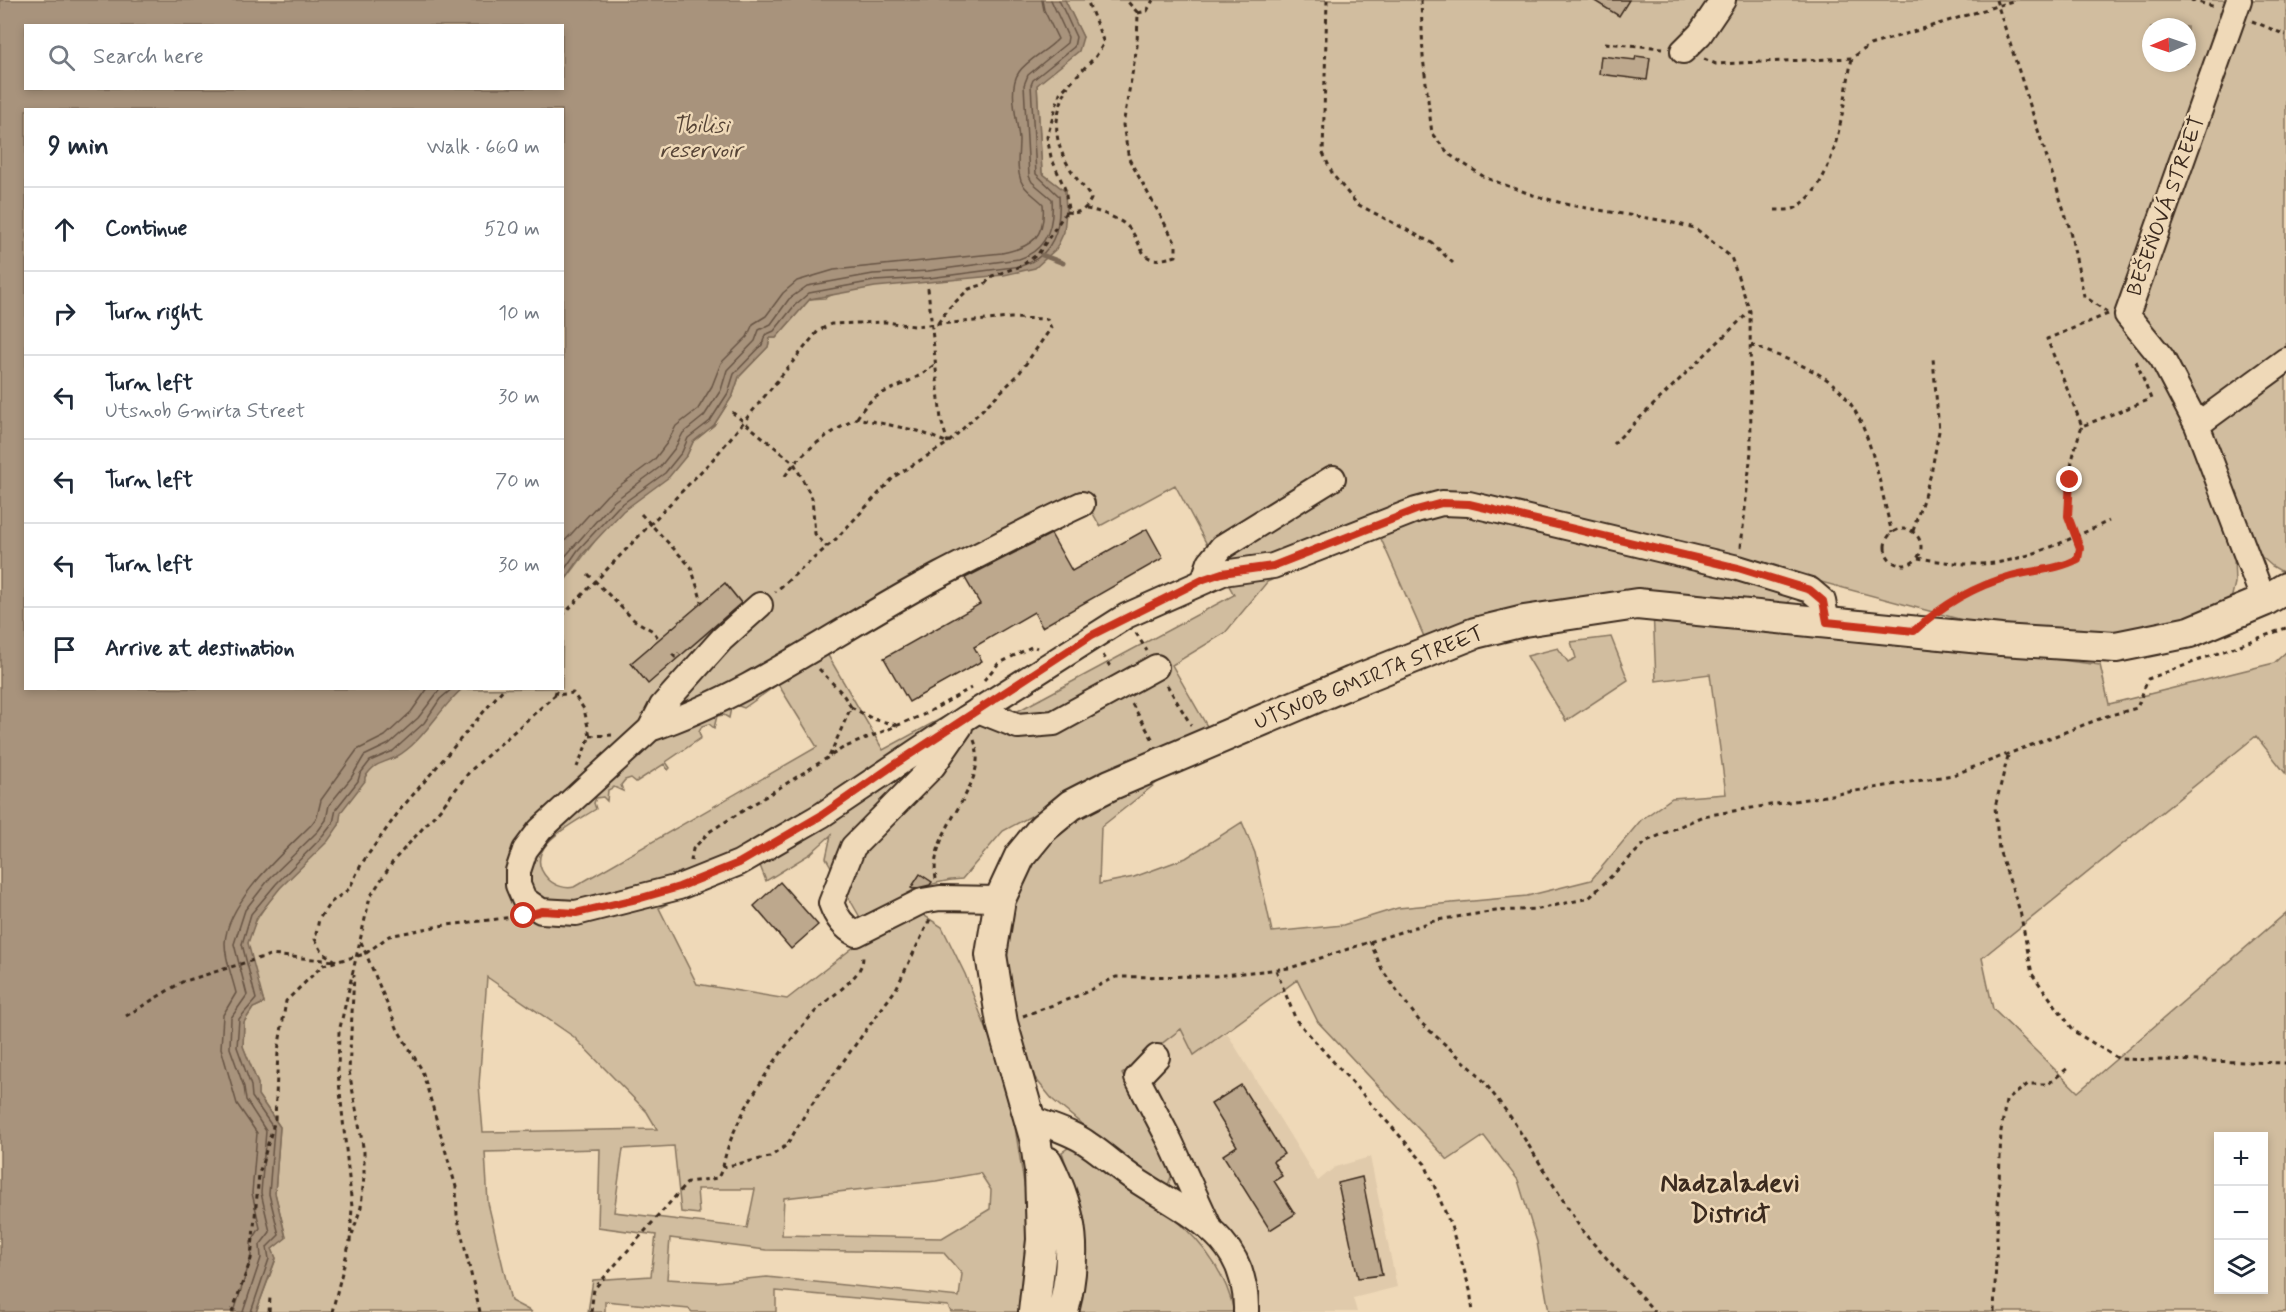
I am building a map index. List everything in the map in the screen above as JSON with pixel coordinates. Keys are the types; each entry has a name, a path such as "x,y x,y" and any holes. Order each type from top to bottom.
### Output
{"main road":[{"name":"UTSNOB GMIRTA STREET","path":"1063,1312 1071,1276 1073,1241 1066,1205 1033,1128 1002,1023 991,955 1000,899 1020,855 1043,828 1071,805 1110,785 1331,691 1475,633 1524,621 1637,604 2001,640 2116,647 2190,632 2275,595"},
{"name":"UTSNOB GMIRTA STREET","path":"1033,1128 1043,1213 1039,1280 1034,1312"}],"street":[{"path":"1683,51 1700,34 1724,0"},
{"name":"BEŠEŇOVÁ STREET","path":"2239,0 2118,315 2162,358 2197,425 2275,595"},
{"path":"2197,425 2286,360"},
{"path":"1204,579 1210,562 1222,547 1333,478"},
{"path":"760,605 722,639 662,706 650,729 540,830 525,850 518,871 519,885 524,899 542,911 576,913 641,898 739,863 822,815 973,704 1092,635 1204,579 1222,573 1273,566 1416,510 1442,503 1469,504 1738,568 1810,590 1823,601 1827,622"},
{"path":"650,729 681,718 800,657 940,575 1082,504"},
{"path":"973,704 1018,726 1054,723 1156,667"},
{"path":"973,704 933,766 853,847 831,903 836,915 848,930 856,934 922,902 940,898 1000,899"},
{"path":"1157,1057 1137,1077 1170,1141 1209,1226 1231,1254 1247,1292 1246,1312"},
{"path":"1033,1128 1086,1142 1136,1180 1209,1226"}],"path":[{"path":"938,323 948,309 969,289 985,284 992,276 1021,266 1038,254 1066,212 1065,189 1051,157 1047,137 1060,93 1096,56 1104,43 1086,0"},
{"path":"1066,212 1096,210 1127,225 1139,248 1152,259 1176,256 1176,244 1129,159 1123,125 1136,56 1138,13 1126,0"},
{"path":"1138,13 1147,11 1153,0"},
{"path":"1327,0 1323,153 1333,175 1357,204 1432,243 1453,263"},
{"path":"1421,0 1423,57 1432,134 1450,155 1486,178 1533,195 1569,205 1665,220 1695,228 1731,257 1750,311 1751,451 1738,568"},
{"path":"1996,0 2070,226 2084,296 2118,315"},
{"path":"1605,43 1683,51 1716,64 1852,58 1870,45 2016,0"},
{"path":"1774,210 1795,209 1812,194 1831,161 1852,58"},
{"path":"1069,84 1061,100 1056,131 1058,147 1089,194 1091,199 1086,209"},
{"path":"928,288 941,420 948,443"},
{"path":"1613,444 1750,311"},
{"path":"1914,631 1960,596 2007,577 2048,570 2078,559 2080,548 2068,516 2074,450 2082,426 2047,339 2118,315"},
{"path":"564,614 715,457 818,331 831,324 930,324 1047,319 1051,328 1018,375 948,443 896,476 826,547 760,605"},
{"path":"1750,345 1834,384 1853,406 1865,432 1892,533"},
{"path":"2082,426 2151,399 2135,357"},
{"path":"1913,531 1931,474 1939,431 1933,358"},
{"path":"785,476 794,463 824,437 857,418 865,404 883,391 911,381 936,364"},
{"path":"732,412 794,463 812,498 815,534 826,547"},
{"path":"857,418 918,431 948,443"},
{"path":"641,513 691,567 702,602"},
{"path":"1918,558 1921,543 1913,531 1900,529 1892,533 1885,548 1889,558 1904,565 1918,558 1954,563 2000,562 2044,550 2109,521"},
{"path":"588,574 634,620 653,631 659,639"},
{"path":"1002,1023 1080,995 1116,977 1214,976 1290,968 1437,920 1496,911 1539,909 1589,898 1647,841 1703,816 1953,775 2008,756 2107,716 2138,708 2148,679 2286,628"},
{"path":"984,681 998,664 1033,646"},
{"path":"800,657 818,669 842,693 851,707 873,719 898,725"},
{"path":"336,961 323,953 315,939 318,919 330,903 349,890 362,863 400,810 502,690"},
{"path":"350,1242 352,1207 338,1072 339,1032 370,897 394,860 442,807 470,771 555,695 556,690"},
{"path":"555,695 573,693 584,709 590,736 576,768 577,781 581,790"},
{"path":"696,880 690,859 693,849 708,832 843,748 898,725 973,704 978,751 977,775 947,824 935,874 940,898 896,989 807,1111 787,1144 770,1157 723,1167"},
{"path":"828,758 851,707"},
{"path":"2008,756 1995,807 1999,850 2020,911 2032,974 2075,1032 2119,1059 2286,1063"},
{"path":"232,1312 251,1259 259,1174 275,1120 278,1051 286,1001 323,965 365,954 389,936 403,932 524,916 542,911"},
{"path":"591,1312 594,1289 688,1182 718,1178 723,1167 725,1153 741,1119 801,1026 859,971 864,957 856,934"},
{"path":"360,940 398,1030 425,1080 456,1187 457,1215 480,1312"},
{"path":"1370,941 1382,970 1420,1022 1479,1075 1512,1119 1583,1232 1655,1312"},
{"path":"126,1016 182,982 270,955 336,961"},
{"path":"332,1312 361,1207 364,1178 364,1152 349,1071 356,957"},
{"path":"1276,970 1296,1020 1425,1164 1451,1226 1470,1290 1473,1312"},
{"path":"1994,1312 2001,1131 2006,1101 2028,1084 2048,1084 2069,1067"},
{"path":"269,1312 270,1296"}],"shaded area":[{"path":"1065,0 2286,0 2286,574 2272,566 2255,551 2234,557 2235,583 2229,608 2136,633 2056,633 1981,625 1743,561 1786,586 1793,596 1786,606 1616,595 1426,641 1378,532 1267,582 1225,633 1172,665 1208,728 1119,769 1003,831 962,879 921,888 865,926 826,858 831,835 810,854 766,881 757,858 659,908 697,984 787,999 868,936 922,914 942,927 965,974 993,1046 1014,1121 1026,1196 1027,1272 1022,1312 951,1312 948,1306 776,1291 776,1312 692,1312 689,1309 605,1301 605,1312 588,1312 593,1280 651,1276 656,1235 598,1227 600,1149 485,1152 488,1203 511,1301 532,1312 256,1312 276,1259 272,1249 286,1237 275,1193 280,1127 258,1095 258,1084 243,1047 244,1022 253,1008 264,1003 248,952 251,931 259,916 285,882 339,825 340,812 374,764 396,757 428,727 445,703 461,690 564,690 564,582 594,542 588,536 687,455 693,442 714,425 733,395 739,377 768,347 770,338 776,338 810,299 825,298 1064,191 1042,173 1037,85 1083,37","holes":["1175,485 1234,595 1016,712 992,691 883,750 819,640 1084,498 1100,526","725,583 742,604 648,683 631,663","778,684 817,747 574,887 561,886 548,879 541,868 540,857 544,847 564,829 596,809 594,803 596,798 603,797 607,801 608,790 614,787 623,791 621,785 625,780 631,778 636,782 664,764 668,770 670,768 666,762 701,738 699,732 702,726 709,724 714,728 717,716 724,715 729,718 731,708 736,705 744,708","487,977 574,1037 647,1112 657,1129 483,1132 479,1085","674,1146 681,1212 699,1214 697,1189 755,1189 747,1228 614,1212 623,1149","980,1173 991,1190 990,1209 942,1238 782,1235 784,1198 936,1181","670,1238 766,1250 943,1252 962,1274 959,1297 767,1277 715,1282 667,1279"]},
{"path":"1653,609 2100,665 2109,704 2274,663 2286,652 2286,774 2256,736 1982,958 1993,1009 2078,1092 2286,913 2286,1312 1549,1312 1537,1242 1518,1180 1484,1136 1448,1160 1318,1022 1297,980 1194,1055 1181,1029 1122,1074 1173,1172 1168,1185 1133,1167 1053,1100 1035,1078 1007,1001 1008,917 1034,857 1088,810 1173,770 1101,827 1099,884 1134,877 1186,858 1242,822 1255,853 1272,932 1343,925 1398,908 1527,896 1591,880 1641,820 1672,798 1726,794 1710,674 1656,681"},
{"path":"1611,637 1628,680 1566,721 1527,656 1558,648 1568,662 1576,658 1571,642"},
{"path":"1181,1029 1194,1054 1227,1033 1318,1181 1335,1167 1370,1157 1397,1287 1353,1298 1357,1312 1234,1312 1159,1205 1173,1172 1121,1074"},
{"path":"1071,1146 1146,1196 1192,1235 1211,1258 1225,1284 1234,1312 1078,1312 1082,1214 1062,1152"}],"water":[{"name":"Tbilisi reservoir","path":"0,0 1065,0 1083,37 1079,51 1037,85 1042,173 1065,191 1064,232 1056,249 1035,268 1004,275 875,287 810,299 776,338 770,338 768,347 739,377 733,395 714,425 693,442 687,455 669,477 623,511 583,554 564,582 564,108 24,108 24,690 461,690 406,751 379,764 369,772 365,781 341,812 339,825 328,841 280,888 257,917 248,943 264,1003 253,1008 244,1022 243,1046 258,1084 258,1095 280,1127 275,1193 286,1238 272,1249 276,1258 256,1312 0,1312"}],"building":[{"path":"1593,0 1629,0 1619,16"},
{"path":"1601,56 1635,60 1636,56 1650,58 1647,80 1599,74"},
{"path":"1147,529 1163,558 1042,627 1034,612 974,647 982,661 909,702 884,658 980,604 965,578 1051,534 1072,571"},
{"path":"725,583 741,603 648,684 631,663"},
{"path":"920,874 932,882 930,885 911,888"},
{"path":"780,882 818,925 791,949 754,906"},
{"path":"1241,1085 1284,1154 1273,1161 1282,1176 1274,1181 1295,1214 1270,1230 1223,1155 1237,1146 1211,1104"},
{"path":"1362,1177 1382,1275 1358,1278 1338,1183"}],"waterway":[{"path":"1042,255 1063,263"}],"district":[{"name":"Nadzaladevi District","path":"1730,1198"}],"route":[{"path":"524,916 542,911 576,913 641,898 679,887 739,863 822,815 966,717 1092,635 1126,616 1204,579 1222,573 1273,566 1416,510 1442,503 1469,504 1738,568 1810,590 1823,601 1827,622 1914,631 1960,596 2007,577 2066,566 2078,559 2080,548 2068,516 2070,480"}]}
